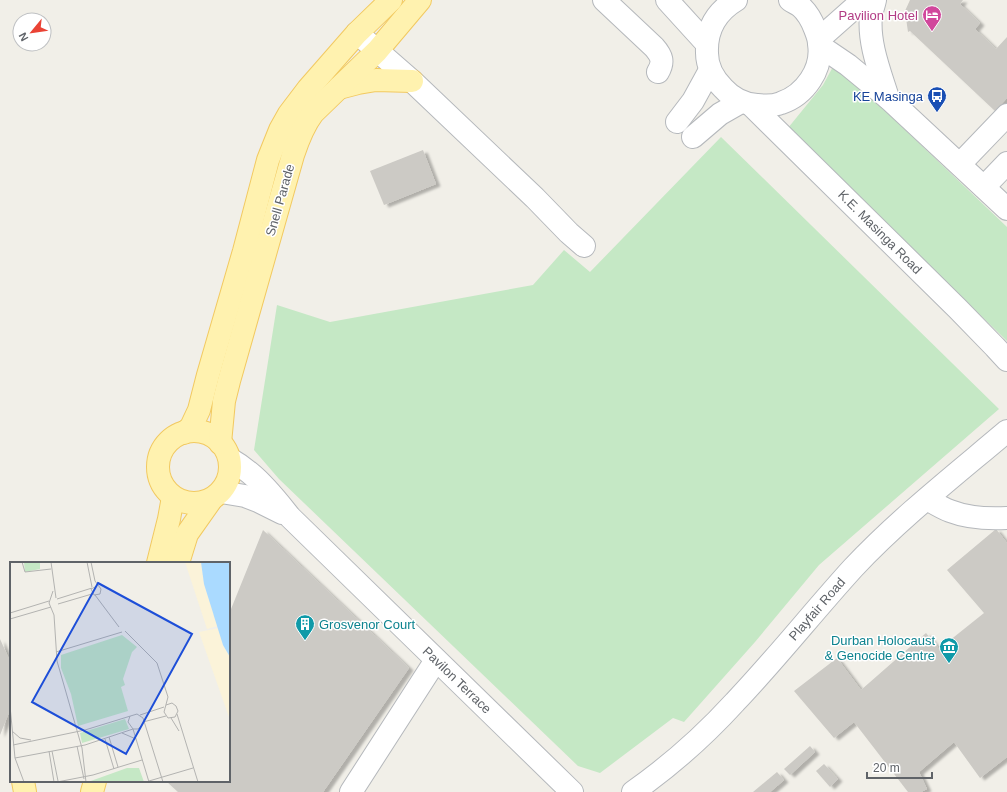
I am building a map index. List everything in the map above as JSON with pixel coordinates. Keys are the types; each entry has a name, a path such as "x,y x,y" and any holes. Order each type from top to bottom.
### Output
{"main road":[{"name":"Snell Parade","path":"173,496 165,488 160,478 158,467 160,456 166,446 174,438 184,433 191,427 199,410 268,160 280,130 289,114 308,89 357,33 391,0"},
{"name":"Snell Parade","path":"178,562 187,534 228,480 230,466 225,451 224,402 301,131 313,113 377,51 420,0"},
{"path":"339,88 376,80 412,81"},
{"path":"184,433 194,431 214,437 225,451"},
{"path":"158,562 173,496 185,502 198,504 216,496"}],"street":[{"path":"604,0 659,53 662,60 661,67 658,72"},
{"path":"667,0 707,44"},
{"path":"736,0 727,5 717,16 710,29 707,44 707,57 710,70 693,101 685,130 746,103 766,106 781,104 794,97 805,87 814,75 819,61 819,42 812,22 801,7 790,0"},
{"path":"819,42 862,0"},
{"path":"875,0 871,16 871,34 874,53 888,98"},
{"path":"357,33 412,81 536,198 584,246"},
{"path":"819,42 888,98 1007,209"},
{"name":"K.E. Masinga Road","path":"710,70 718,83 728,94 746,103 958,309 1007,360"},
{"path":"960,164 1007,116"},
{"path":"984,187 1007,163"},
{"name":"Playfair Road","path":"633,792 653,778 703,735 735,703 854,567 900,522 1007,431"},
{"name":"Pavilon Terrace","path":"225,451 264,486 290,517 572,792"},
{"name":"Pavilon Terrace","path":"216,496 245,496 290,517"},
{"path":"927,499 950,511 971,517 1007,518"},
{"path":"351,792 436,660"}],"green space":[{"path":"835,63 1007,227 1007,341 788,128 823,85"},
{"path":"721,137 999,409 819,565 755,642 684,722 673,718 600,773 578,766 279,479 254,450 277,305 330,322 533,285 564,250 590,272"}],"building":[{"path":"910,0 963,0 960,4 980,23 975,29 996,49 1007,37 1007,98 995,111 910,31 908,32 905,11"},
{"path":"423,150 436,184 384,205 370,171"},
{"name":"Durban Holocaust & Genocide Centre","path":"996,529 1007,543 1007,757 980,778 954,742 919,772 927,789 921,792 908,792 854,722 834,738 794,691 837,658 861,690 926,633 939,649 984,613 947,570"},
{"name":"Grosvenor Court","path":"263,530 409,668 323,792 178,792 167,782 230,782 230,612"},
{"path":"0,639 9,659 10,665 10,706 0,735"},
{"path":"810,746 815,752 790,775 784,769"},
{"path":"824,764 838,779 830,787 816,771"},
{"path":"777,772 784,780 770,792 753,792"}],"place":[{"name":"Pavilion Hotel","path":"932,32"},
{"name":"KE Masinga","path":"937,113"},
{"name":"Grosvenor Court","path":"305,641"},
{"name":"Durban Holocaust & Genocide Centre","path":"949,664"}]}
